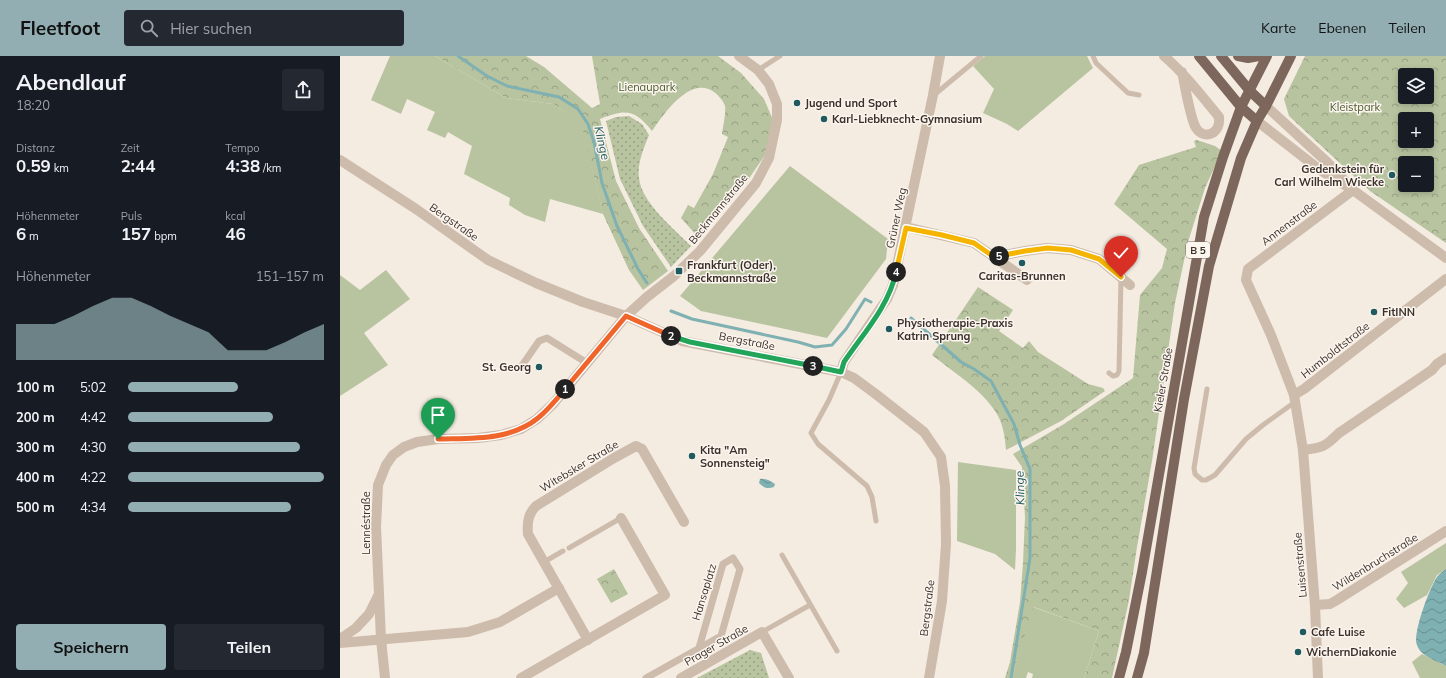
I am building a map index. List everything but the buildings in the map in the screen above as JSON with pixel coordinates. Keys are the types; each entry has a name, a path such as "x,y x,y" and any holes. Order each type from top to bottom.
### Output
{"main road":[{"path":"1199,56 1242,107 1257,121"},
{"path":"1221,56 1250,91 1266,106 1291,56"},
{"path":"1238,56 1248,58 1259,56"},
{"name":"Kieler Straße","path":"1119,678 1126,652 1140,580 1204,217 1223,157 1242,107 1267,56"},
{"name":"B 5","path":"1137,678 1144,653 1184,399 1209,266 1241,158 1257,121 1266,106"}],"street":[{"name":"Beckmannstraße","path":"626,316 674,276 700,251 756,183 769,158 777,120 777,104 769,84 758,70 739,56"},
{"name":"Grüner Weg","path":"841,372 844,362 887,299 893,285 934,95 940,56"},
{"path":"1164,56 1182,72 1219,117 1220,123 1217,130 1210,134 1204,134 1197,129 1193,120 1182,72"},
{"path":"1266,106 1327,162 1353,190"},
{"path":"1257,121 1320,170 1353,190 1446,258"},
{"name":"Bergstraße","path":"340,160 416,209 488,260 536,283 583,302 626,316 682,341 841,372 854,378 924,432 941,457 945,486 946,544 942,601 929,678"},
{"name":"Annenstraße","path":"1246,280 1248,269 1353,190"},
{"path":"906,228 974,243 1027,280"},
{"path":"994,257 1048,248 1071,250 1099,259 1130,285"},
{"name":"Humboldtstraße","path":"1294,399 1304,389 1446,279"},
{"name":"Luisenstraße","path":"1246,280 1271,335 1294,399 1303,450 1315,605 1318,678"},
{"name":"Lennéstraße","path":"385,678 381,639 376,527 378,485 386,465 393,455 404,447 417,442 438,439 478,438 502,435 521,429 537,419 553,404 626,316"},
{"path":"521,367 538,341 547,338 587,364"},
{"path":"1303,450 1319,448 1330,442 1339,433 1432,370 1436,364 1446,358"},
{"name":"Witebsker Straße","path":"588,640 528,534 527,524 531,511 536,506 636,446 642,448 684,522"},
{"path":"521,678 665,595 621,518"},
{"name":"Wildenbruchstraße","path":"1315,605 1330,604 1446,531"},
{"name":"Hansaplatz","path":"646,678 721,636 740,569 732,558 723,564 699,648"},
{"path":"340,643 468,632 500,622 558,588"},
{"name":"Lennéstraße","path":"340,639 356,628 369,614 379,594"},
{"name":"Prager Straße","path":"681,678 762,632 789,678"}],"lane":[{"path":"758,70 780,56"},
{"path":"934,95 981,56"},
{"path":"1093,56 1096,63 1128,93 1139,95"},
{"path":"1109,373 1114,376 1117,375 1119,371 1121,277"},
{"path":"841,372 829,400 811,433 818,444 867,486 872,497 876,521"},
{"path":"1208,389 1194,468 1195,474 1202,480 1206,480 1215,475 1246,439 1294,399"},
{"path":"569,548 621,518"},
{"path":"544,562 563,551"},
{"path":"782,555 837,651"},
{"name":"Prager Straße","path":"762,632 810,604"}],"green space":[{"path":"390,56 435,56 506,98 553,104 581,122 603,214 550,199 545,222 525,215 509,205 510,198 464,174 472,146 448,132 445,138 427,130 435,112 407,99 401,114 371,100"},
{"name":"Lienaupark","path":"435,56 526,56 544,67 592,108 600,104 592,56 718,56 741,73 764,99 773,120 765,155 750,177 699,238 681,218 688,205 694,208 713,174 728,137 722,134 725,106 720,98 714,92 705,88 687,92 663,115 652,131 640,118 629,113 617,114 600,119 616,181 639,228 668,271 643,290 629,270 603,214 580,122 553,104 506,98"},
{"path":"985,56 1087,56 1093,68 1018,131 983,113 994,89 973,66"},
{"name":"Kleistpark","path":"1305,56 1446,56 1446,243 1370,191 1289,116 1284,99"},
{"path":"629,116 642,124 649,135 641,156 639,167 641,187 659,215 691,246 671,267 643,226 620,179 606,121 616,117"},
{"path":"1197,140 1215,146 1222,151 1205,188 1188,242 1175,303 1152,461 1129,600 1112,678 1084,678 1099,631 1034,607 1012,678 1005,678 1010,662 1020,602 1025,517 1022,467 1013,454 1064,424 1133,378 1140,295 1162,268 1167,249 1114,204 1139,165 1196,147 1194,141"},
{"path":"790,166 888,239 886,259 827,338 701,311 680,296"},
{"path":"386,270 410,299 364,333 388,365 340,396 340,275 360,290"},
{"path":"978,287 1013,310 999,331 1023,348 1029,341 1038,352 1088,384 1103,388 1105,391 1061,421 1006,450 1002,425 998,415 989,403 966,381 932,355"},
{"path":"958,462 1016,470 1015,570 995,554 957,541"},
{"path":"1446,543 1446,569 1437,575 1427,595 1404,608 1396,599 1408,583 1401,572"},
{"path":"614,569 628,594 611,603 597,579"},
{"path":"1033,607 1099,631 1084,678 1032,678 1033,674 1028,672 1026,678 1012,678"},
{"path":"750,650 761,653 769,678 697,678"},
{"path":"1422,654 1446,666 1446,678 1420,678 1412,662"}],"water":[{"path":"760,479 766,479 775,484 774,487 764,487 759,483"},
{"path":"1446,569 1446,666 1425,655 1419,649 1416,639 1419,621 1430,590 1437,577"}],"waterway":[{"name":"Klinge","path":"458,56 487,76 507,86 559,97 578,109 588,124 594,142 602,183 617,226 638,269 647,283"},
{"name":"Klinge","path":"671,311 692,319 815,347 832,345 846,329 865,299 871,302"},
{"name":"Klinge","path":"911,318 961,362 991,381 1014,424 1020,445 1030,469 1030,558 1011,678"}],"place":[{"name":"Jugend und Sport","path":"797,103"},
{"name":"Karl-Liebknecht-Gymnasium","path":"824,119"},
{"name":"Gedenkstein für Carl Wilhelm Wiecke","path":"1392,175"},
{"name":"Caritas-Brunnen","path":"1022,263"},
{"name":"Frankfurt (Oder), Beckmannstraße","path":"679,271"},
{"name":"FitINN","path":"1374,312"},
{"name":"Physiotherapie-Praxis Katrin Sprung","path":"889,329"},
{"name":"St. Georg","path":"539,367"},
{"name":"Kita \"Am Sonnensteig\"","path":"692,456"},
{"name":"Cafe Luise","path":"1303,632"},
{"name":"WichernDiakonie","path":"1298,652"}],"route":[{"path":"438,439 478,438 502,435 521,429 537,419 553,404 626,316 682,341 841,372 844,362 887,299 893,285 906,228 974,243 994,257 1048,248 1071,250 1099,259 1121,277"}]}
